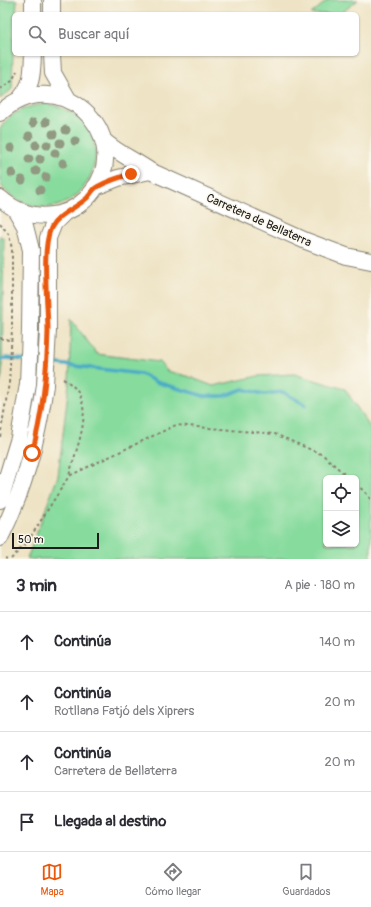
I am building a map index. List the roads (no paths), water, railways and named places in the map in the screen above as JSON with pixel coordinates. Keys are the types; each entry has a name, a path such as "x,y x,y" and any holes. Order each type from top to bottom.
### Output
{"main road":[{"path":"33,0 33,12"},
{"path":"52,0 52,12"},
{"path":"0,113 19,100 28,89 31,80 33,56"},
{"path":"52,56 53,73 68,99"},
{"path":"0,538 15,504 38,430 45,385 48,330 48,238 54,223 64,213 89,197 96,187 104,164 103,140 93,120 85,111 68,99 55,95 43,95 19,100"},
{"name":"Carretera de Bellaterra","path":"103,140 120,154 150,171 306,241 346,256 371,261"},
{"path":"96,187 118,178 150,171"},
{"path":"0,198 15,209 37,216 64,213"},
{"path":"0,500 19,438 28,384 31,250 25,226 15,209"}],"waterway":[{"path":"0,360 6,358 26,360"},
{"path":"50,363 141,374 156,382 204,396 224,396 243,389 264,394 283,392 306,405"}]}
